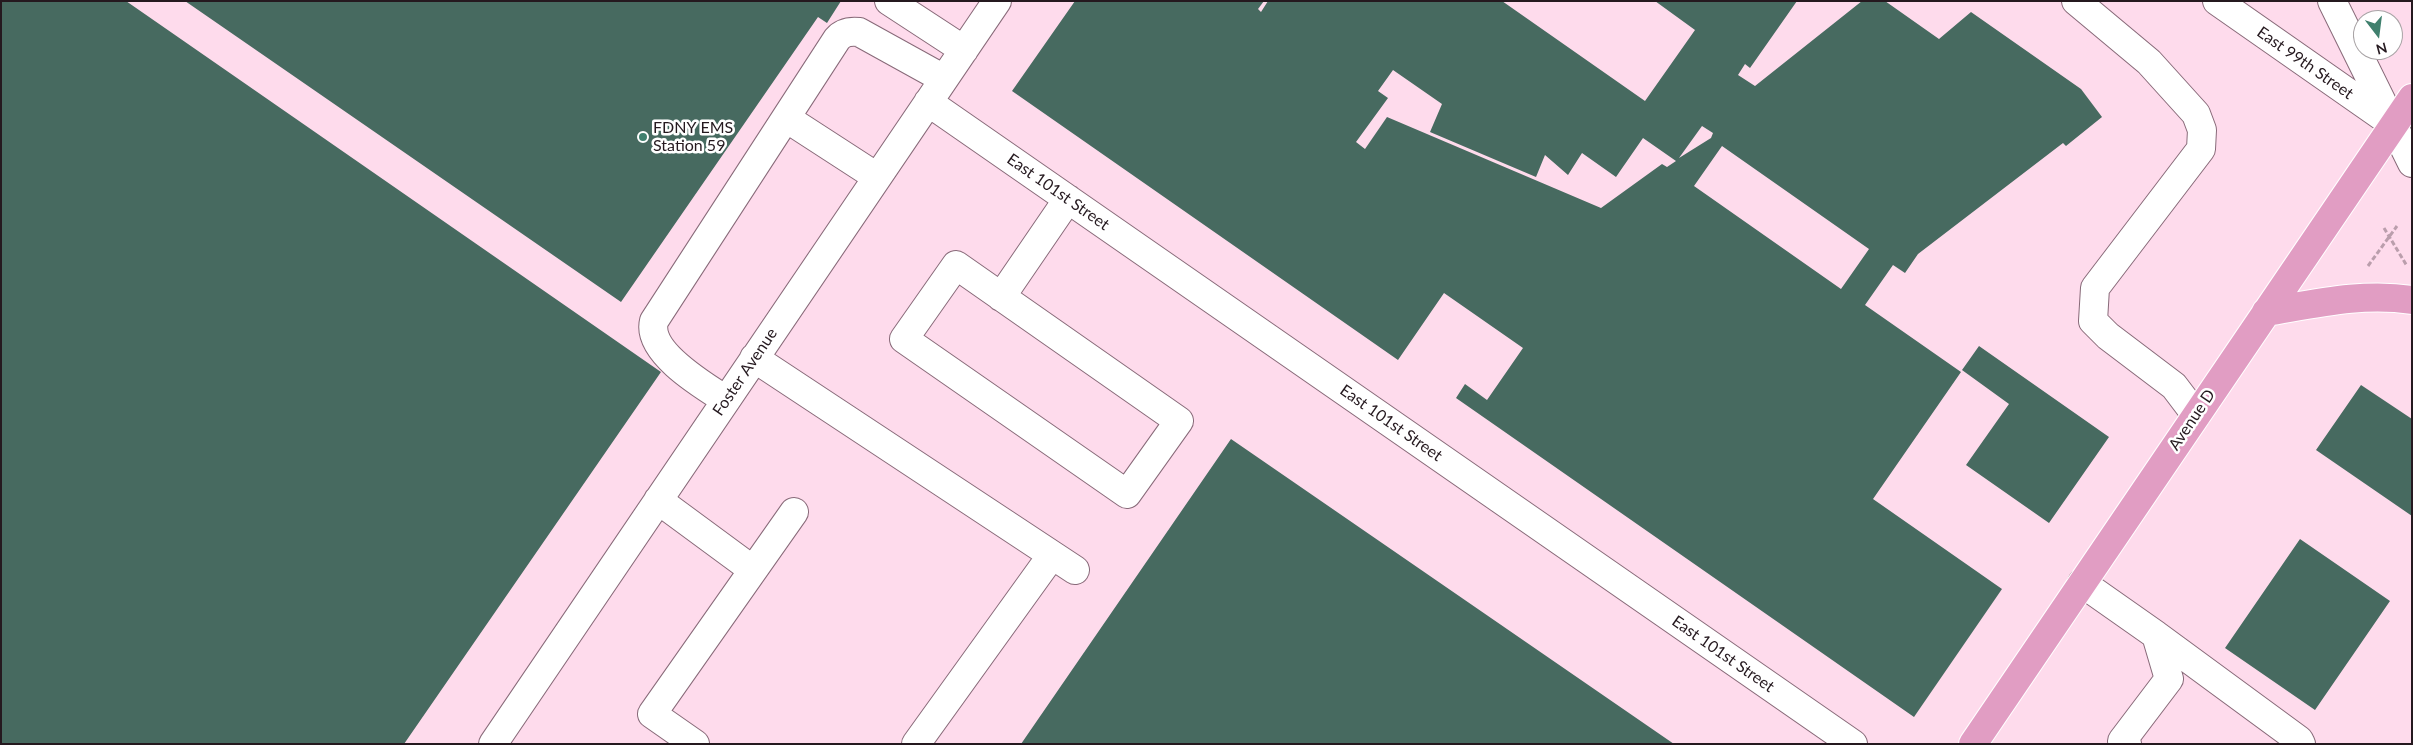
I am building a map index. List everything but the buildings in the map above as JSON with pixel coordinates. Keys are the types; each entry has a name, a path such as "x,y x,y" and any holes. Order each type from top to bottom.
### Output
{"main road":[{"name":"Avenue D","path":"1973,744 2412,98"},
{"path":"2266,312 2350,299 2396,298 2412,300"}],"street":[{"path":"889,1 964,50"},
{"name":"Foster Avenue","path":"493,744 997,1"},
{"path":"2076,1 2149,62 2196,114 2202,130 2201,149 2095,288 2093,301 2093,321 2108,336 2174,386 2196,415"},
{"name":"East 99th Street","path":"2216,1 2393,124"},
{"path":"2332,1 2412,163"},
{"path":"726,400 697,382 653,338 652,329 654,321 837,39 841,34 850,31 859,32 944,79"},
{"name":"East 101st Street","path":"928,102 1853,744"},
{"path":"786,118 877,177"},
{"path":"1001,297 1068,200"},
{"path":"956,265 1001,297 1179,421 1127,494 904,339 956,265"},
{"path":"754,358 1075,570"},
{"path":"658,500 754,570"},
{"path":"695,744 652,714 794,512"},
{"path":"916,744 1052,555"},
{"path":"2082,583 2216,678 2299,740 2301,744"},
{"path":"2127,744 2122,741 2169,679 2156,635"}],"path":[{"path":"2363,273 2397,226"},
{"path":"2384,228 2412,274"}],"place":[{"name":"FDNY EMS Station 59","path":"643,137"}]}
